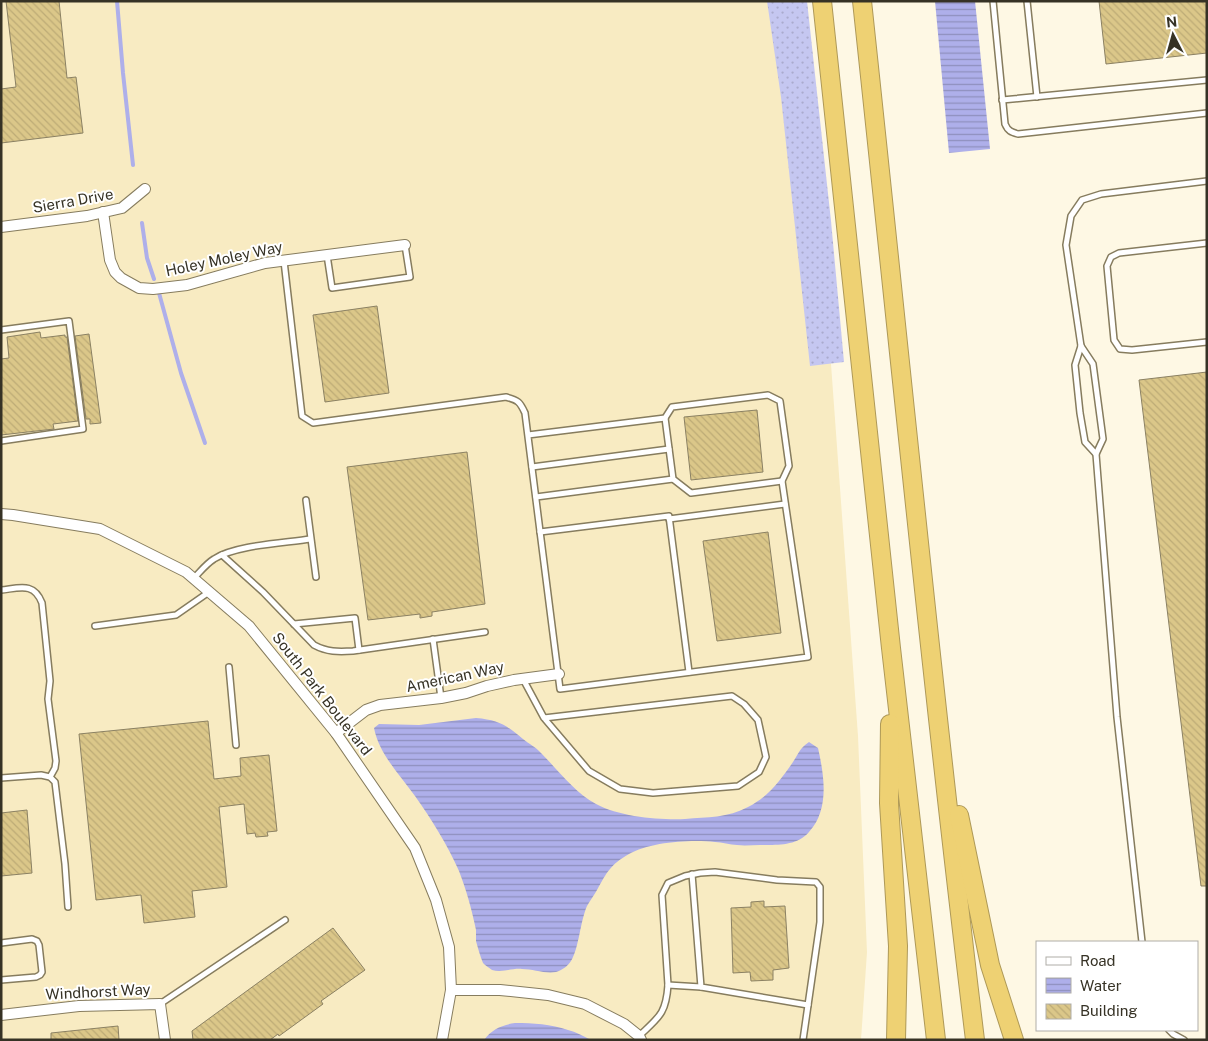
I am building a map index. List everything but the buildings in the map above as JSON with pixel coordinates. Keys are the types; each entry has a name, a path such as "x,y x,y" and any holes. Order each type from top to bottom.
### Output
{"highway":[{"path":"822,1 891,648 936,1040"},
{"path":"862,1 936,697 975,1040"},
{"path":"891,648 889,803 898,946 896,1040"},
{"path":"936,697 990,965 1014,1040"}],"street":[{"name":"Sierra Drive","path":"1,227 86,216 122,208 145,189"},
{"name":"Holey Moley Way","path":"103,212 110,260 115,272 121,278 139,288 153,289 187,285 265,263 405,245"},
{"name":"South Park Boulevard","path":"1,514 100,529 186,572 249,626 336,733 415,848 436,900 449,947 451,990 442,1040"},
{"name":"American Way","path":"336,733 366,710 380,706 441,698 466,693 486,686 559,674"},
{"path":"451,990 500,990 548,995 585,1004 624,1024 640,1038"},
{"name":"Windhorst Way","path":"1,1015 79,1006 160,1004 164,1040"}],"lane":[{"path":"993,1 1005,124 1007,129 1012,132 1018,134 1207,113"},
{"path":"1027,1 1038,97"},
{"path":"1002,100 1207,80"},
{"path":"1142,941 1117,718 1096,454 1103,439 1093,364 1082,346 1066,245 1071,216 1082,200 1101,194 1207,181"},
{"path":"1207,243 1119,253 1111,257 1107,266 1114,340 1120,349 1132,350 1207,342"},
{"path":"327,255 332,288 410,277 405,245"},
{"path":"284,261 302,416 313,423 506,397 513,398 520,403 525,413 560,689 808,657 782,481 789,466 780,401 768,395 672,407 665,418 673,479 691,493 782,481"},
{"path":"1,330 69,321 82,429 1,441"},
{"path":"1082,346 1075,365 1080,413 1085,442 1096,454"},
{"path":"528,435 665,418"},
{"path":"532,467 669,449"},
{"path":"536,497 673,479"},
{"path":"306,500 316,576"},
{"path":"669,519 785,504"},
{"path":"540,532 669,516 689,672"},
{"path":"194,578 213,559 222,555 244,548 310,539"},
{"path":"222,555 263,592 314,645 323,650 333,652 359,650 485,632"},
{"path":"1,590 30,588 38,594 42,603 50,680 48,699 56,761 55,768 50,776"},
{"path":"95,626 176,615 210,592"},
{"path":"294,624 355,618 359,650"},
{"path":"433,640 441,698"},
{"path":"229,667 236,745"},
{"path":"523,679 544,718 589,771 620,788 653,793 738,786 759,772 766,758 758,720 744,704 732,696 544,718"},
{"path":"1,778 41,775 50,776 55,782 68,907"},
{"path":"640,1038 664,1010 668,998 662,895 668,883 692,874 715,872 777,880 816,882 820,887 820,922 803,1040"},
{"path":"692,874 702,988"},
{"path":"160,1004 285,920"},
{"path":"1,943 32,939 37,942 42,972 36,977 1,980"},
{"path":"668,985 702,988 808,1005"},
{"path":"1170,1031 1184,1040"}],"shaded area":[{"path":"1,1 794,1 822,240 858,736 867,952 861,1040 1,1040"},
{"path":"767,1 807,1 844,362 810,366 781,97"}],"water":[{"path":"935,1 975,1 990,149 949,153"},
{"path":"476,718 491,720 512,730 537,749 588,799 616,812 628,815 685,819 717,816 740,811 755,803 773,788 801,749 809,742 818,748 822,769 823,802 816,823 809,832 799,840 786,844 734,845 720,842 683,841 659,844 629,854 610,869 587,906 574,956 567,966 556,972 522,969 492,970 483,963 481,958 476,941 476,930 471,907 462,878 454,861 427,814 380,747 374,728 379,724 419,725"},
{"path":"515,1023 555,1026 591,1040 484,1040 498,1028"}],"waterway":[{"path":"117,1 133,165"},
{"path":"142,223 147,258 154,279"},
{"path":"159,293 181,373 205,443"}]}
